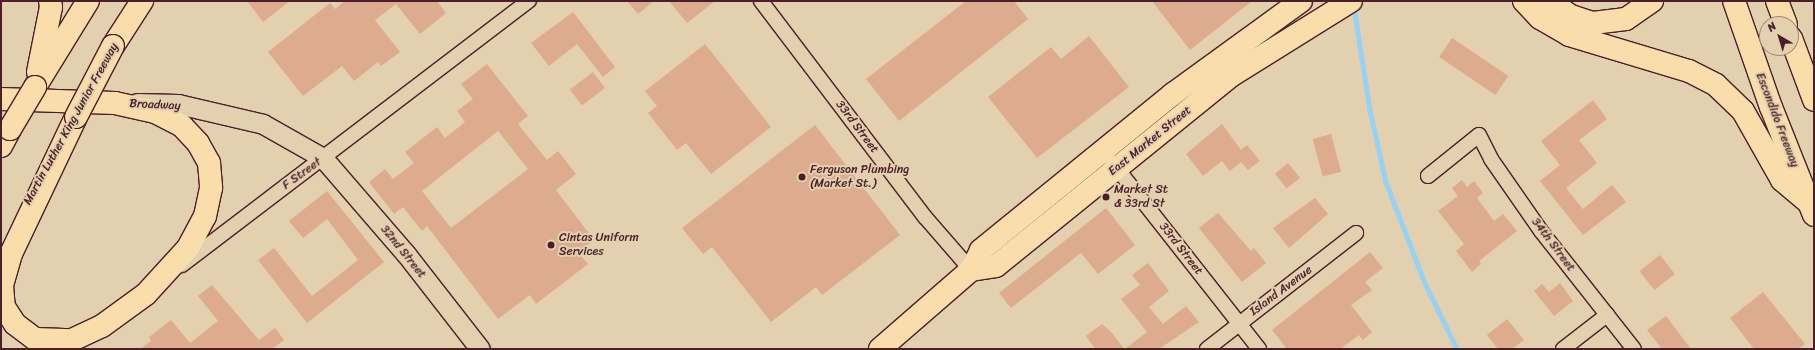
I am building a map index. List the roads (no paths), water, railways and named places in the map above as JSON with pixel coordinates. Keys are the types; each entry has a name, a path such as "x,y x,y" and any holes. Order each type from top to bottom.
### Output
{"main road":[{"path":"35,86 52,7 50,1"},
{"path":"6,137 35,86 88,1"},
{"name":"Martin Luther King Junior Freeway","path":"1,247 76,117 113,46 142,1"},
{"name":"East Market Street","path":"880,349 971,270 981,250 1172,94 1301,1"},
{"name":"East Market Street","path":"971,270 996,266 1116,167 1232,76 1351,1"},
{"path":"1524,1 1540,18 1569,35 1690,71 1716,85 1743,111 1782,180 1811,208"},
{"path":"1550,1 1572,16 1593,23 1626,19 1652,1"},
{"name":"Escondido Freeway","path":"1734,1 1811,208"},
{"path":"1777,1 1783,16"},
{"path":"1798,56 1814,100"},
{"name":"Broadway","path":"1,99 178,104 262,124 323,158"},
{"path":"76,117 11,254 2,286 4,307 15,324 29,336 50,342 64,341 102,326 146,294 188,248 205,216 212,188 209,163 198,143 182,126 155,112 115,103"},
{"name":"32nd Street","path":"323,158 406,254 480,349"}],"street":[{"name":"F Street","path":"77,349 146,294 528,1"},
{"name":"33rd Street","path":"761,1 925,217 971,270"},
{"name":"34th Street","path":"1428,176 1479,136 1491,159 1541,231 1634,349"},
{"name":"33rd Street","path":"1102,150 1259,349"},
{"name":"Island Avenue","path":"1207,349 1356,233"},
{"path":"1563,349 1607,315"}],"waterway":[{"path":"1354,7 1370,110 1386,182 1425,283 1457,349"}],"place":[{"name":"Ferguson Plumbing (Market St.)","path":"802,177"},
{"name":"Market St & 33rd St","path":"1106,197"},
{"name":"Cintas Uniform Services","path":"551,245"}]}
